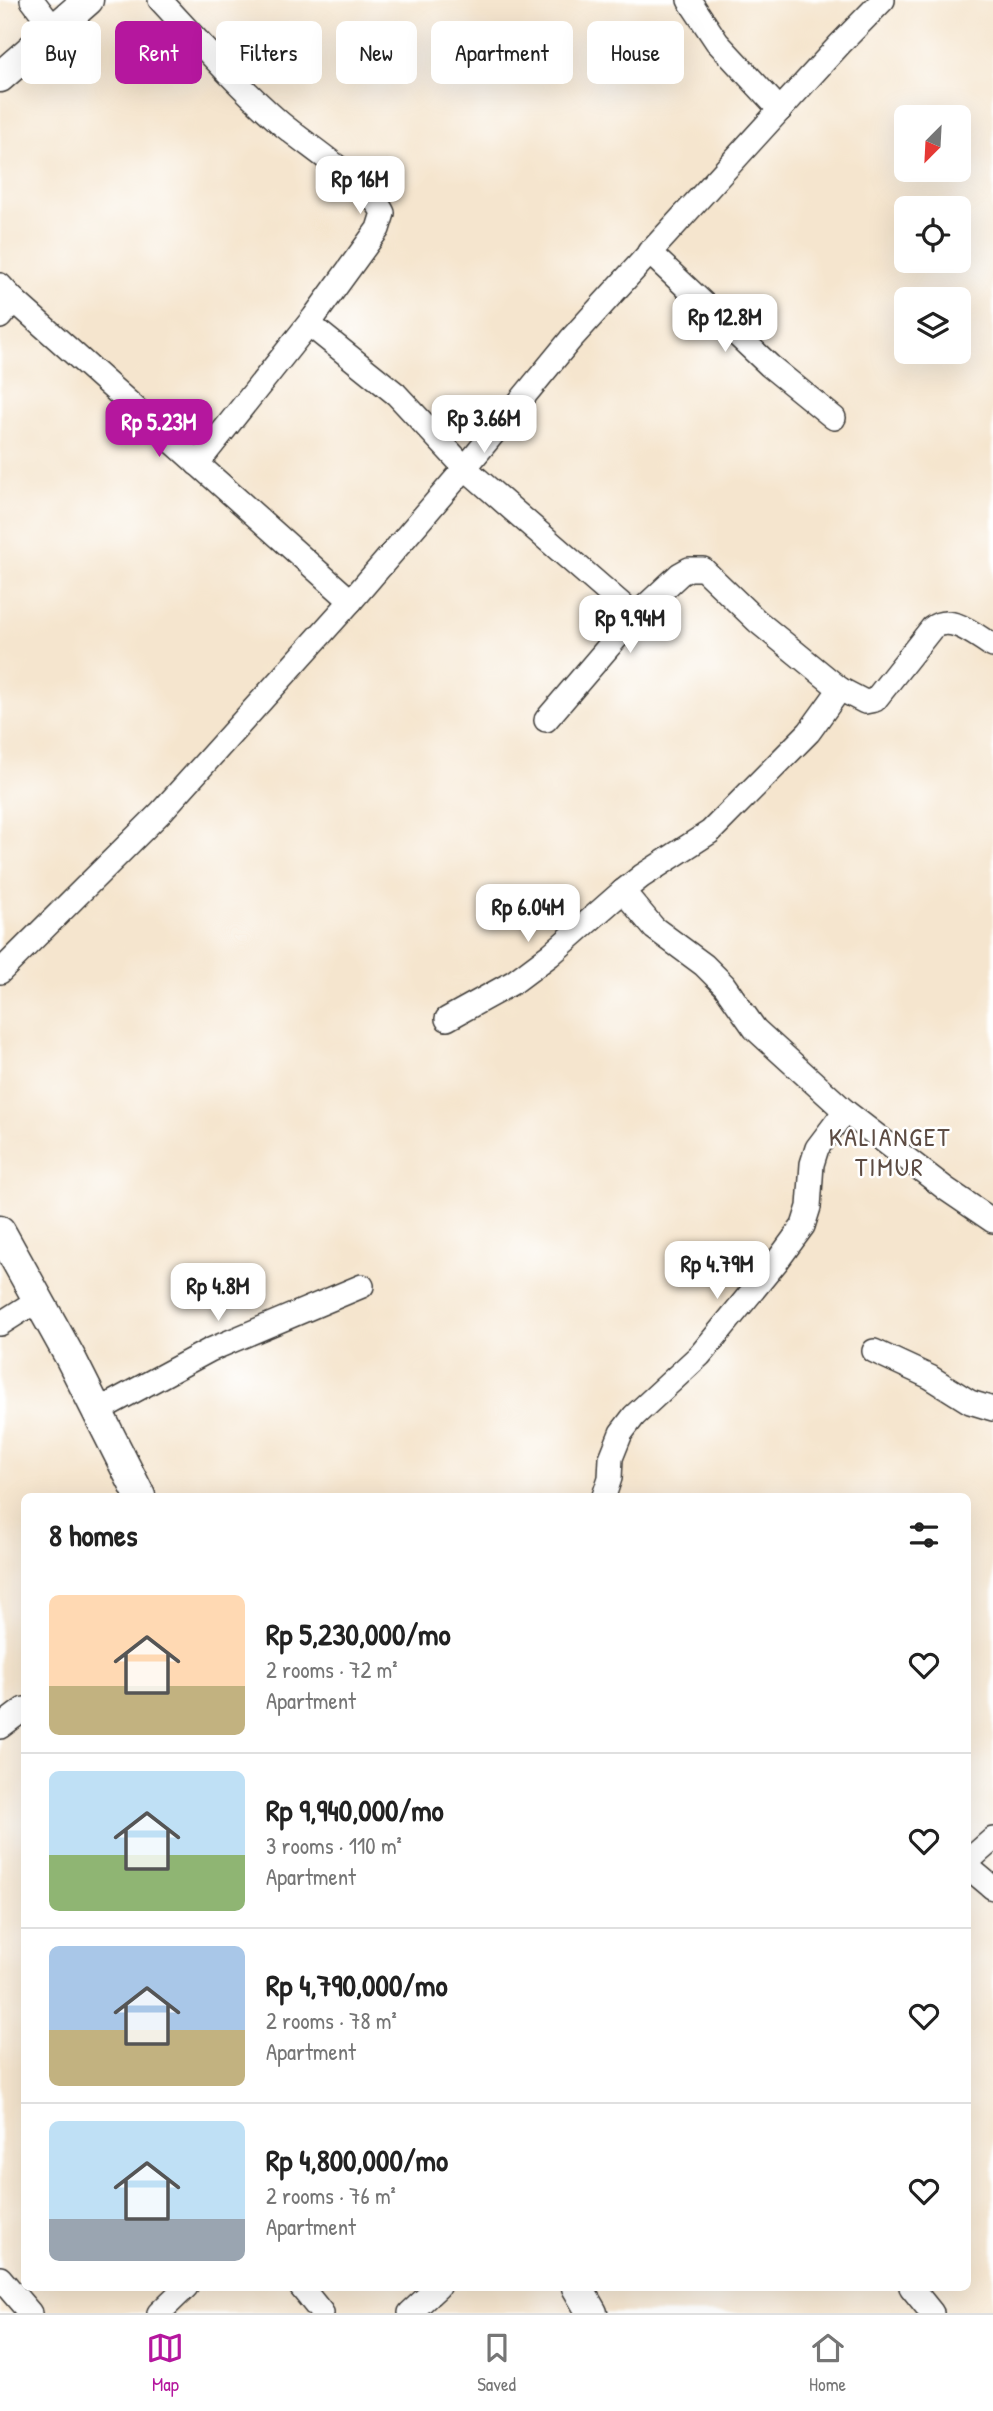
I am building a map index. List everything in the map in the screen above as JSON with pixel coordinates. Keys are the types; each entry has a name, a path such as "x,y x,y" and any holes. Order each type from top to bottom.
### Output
{"main road":[{"path":"63,21 88,0"},
{"path":"0,77 21,58"},
{"path":"0,1231 138,1493"},
{"path":"579,2291 592,2313"}],"street":[{"path":"32,0 48,21"},
{"path":"160,0 276,120 379,204 383,218 378,229 309,324 197,464"},
{"path":"689,0 717,42 780,110"},
{"path":"0,972 161,812 351,601 571,339 883,0"},
{"path":"649,252 770,366 834,418"},
{"path":"5,301 197,464 351,601"},
{"path":"309,324 396,394 465,468 635,615"},
{"path":"547,720 635,615 689,569 703,569 757,621 840,689 865,702 875,700 932,628 942,622 954,623 993,646"},
{"path":"447,1019 514,982 550,955 642,876 710,832 809,732 840,689"},
{"path":"623,891 654,928 704,965 724,985 755,1029 845,1111 931,1178 993,1221"},
{"path":"605,1493 610,1478 611,1458 621,1433 634,1416 700,1355 803,1226 809,1207 812,1164 817,1148 845,1111"},
{"path":"97,1411 210,1350 362,1286"},
{"path":"0,1324 38,1300"},
{"path":"874,1351 930,1377 970,1402 993,1409"},
{"path":"0,1727 21,1711"},
{"path":"971,1858 993,1839"},
{"path":"971,1870 993,1888"},
{"path":"0,2278 30,2313"},
{"path":"159,2313 182,2291"},
{"path":"304,2291 322,2313"},
{"path":"410,2313 434,2291"},
{"path":"914,2291 932,2313"}],"district":[{"name":"KALIANGET TIMUR","path":"890,1151"}]}
